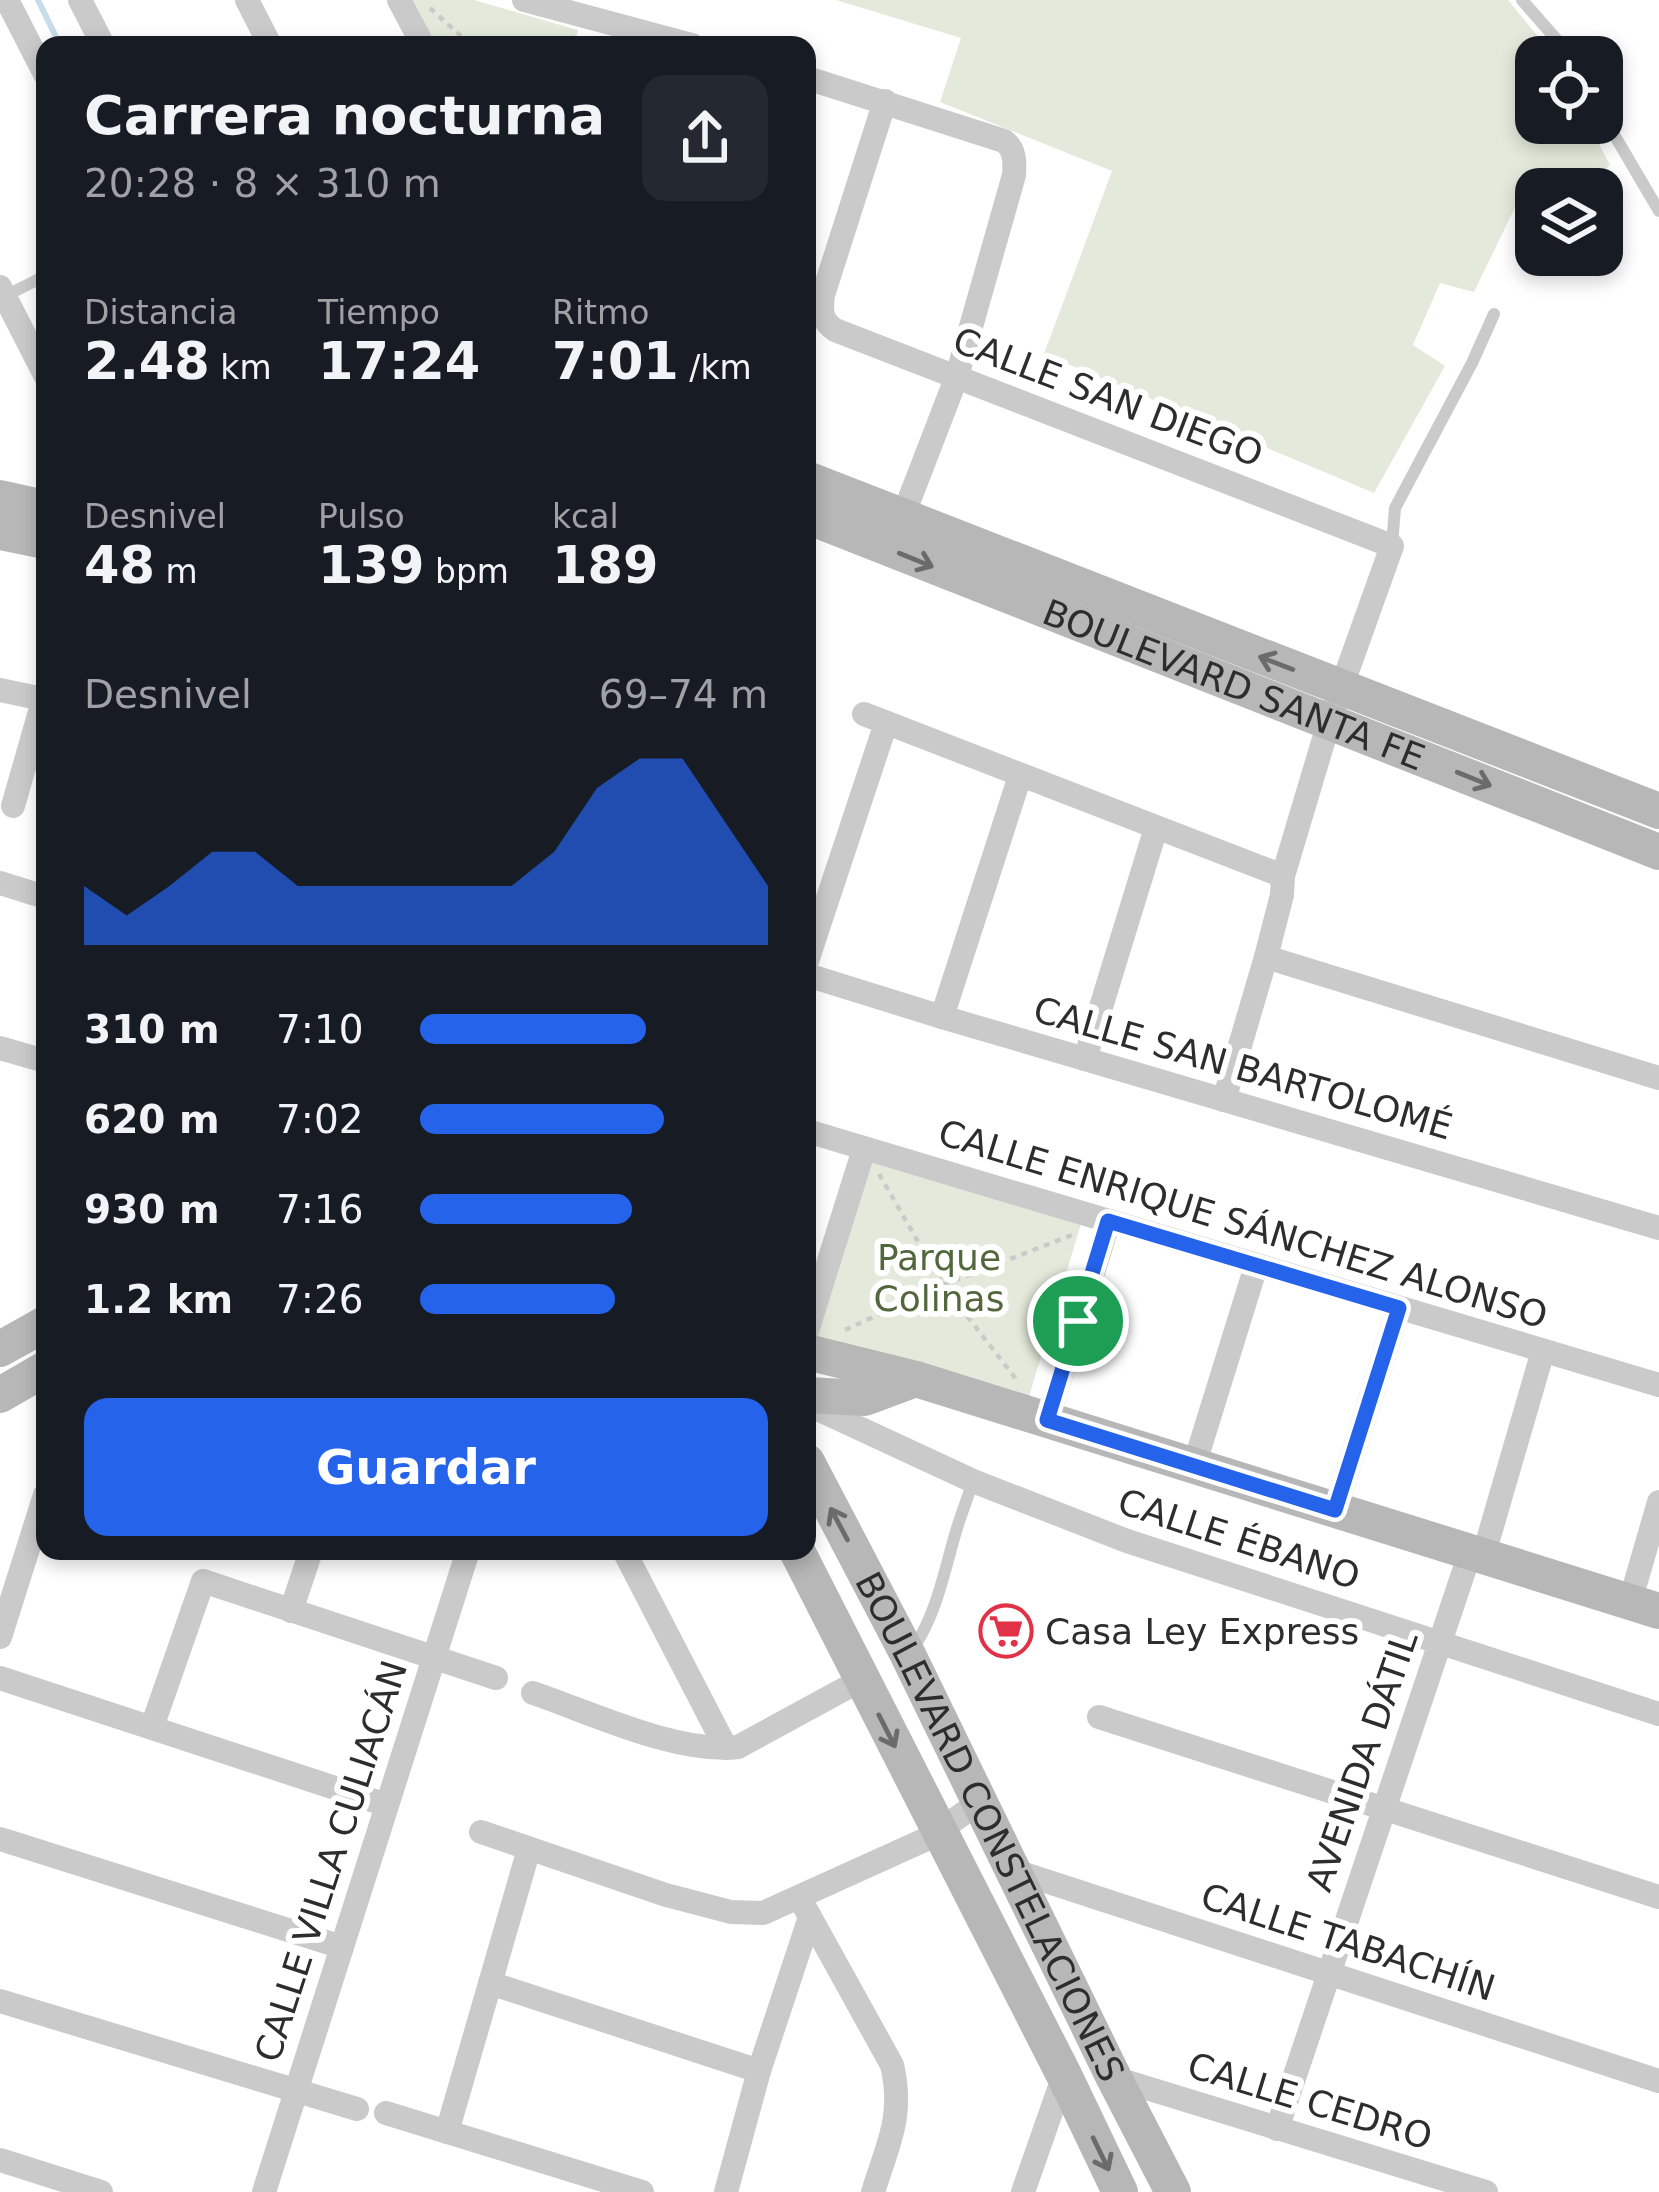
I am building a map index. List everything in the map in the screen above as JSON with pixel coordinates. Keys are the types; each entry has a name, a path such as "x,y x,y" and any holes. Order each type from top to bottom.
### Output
{"street":[{"path":"7,0 36,56"},
{"path":"80,0 98,36"},
{"path":"247,0 265,36"},
{"path":"399,0 418,36"},
{"path":"524,0 603,33"},
{"path":"816,81 1004,141 1013,154 1014,175 957,376 903,516"},
{"name":"CALLE SAN DIEGO","path":"885,101 823,295 822,317 835,330 1392,546"},
{"path":"7,307 36,359"},
{"name":"BOULEVARD SANTA FE","path":"816,482 1335,705 1659,852"},
{"path":"0,498 36,506"},
{"name":"BOULEVARD SANTA FE","path":"816,519 1335,705 1659,811"},
{"path":"0,532 36,539"},
{"path":"1224,1100 1266,957 1283,876 1335,705 1392,546"},
{"path":"0,690 36,695"},
{"path":"816,929 875,718 1283,876"},
{"path":"13,806 36,757"},
{"path":"941,1017 1020,776"},
{"path":"1084,1059 1156,828"},
{"path":"0,883 36,894"},
{"path":"1266,957 1659,1078"},
{"name":"CALLE SAN BARTOLOMÉ","path":"816,978 1659,1228"},
{"path":"0,1048 36,1058"},
{"name":"CALLE ENRIQUE SÁNCHEZ ALONSO","path":"816,1134 1659,1385"},
{"path":"816,1302 864,1149"},
{"path":"1047,1420 1108,1221"},
{"path":"1195,1466 1256,1265"},
{"path":"1335,1510 1399,1308"},
{"path":"0,1349 36,1329"},
{"name":"AVENIDA DÁTIL","path":"1277,2128 1440,1643 1477,1555 1543,1351"},
{"path":"816,1354 916,1379 1644,1607 1659,1502"},
{"path":"4,1388 36,1373"},
{"path":"816,1400 865,1398 916,1379"},
{"name":"CALLE ÉBANO","path":"816,1404 974,1481 1127,1541 1659,1714"},
{"name":"BOULEVARD CONSTELACIONES","path":"816,1479 908,1655 975,1805 1016,1871 1173,2192"},
{"path":"0,1637 36,1523"},
{"path":"291,1611 308,1560"},
{"name":"CALLE VILLA CULIACÁN","path":"264,2192 464,1560"},
{"path":"630,1560 727,1748"},
{"name":"BOULEVARD CONSTELACIONES","path":"801,1560 943,1829 1120,2192"},
{"path":"152,1727 203,1581 496,1678"},
{"path":"0,1678 387,1805"},
{"path":"533,1693 661,1737 701,1748 727,1748 739,1747 861,1680"},
{"path":"1099,1717 1659,1897"},
{"path":"481,1832 666,1895 731,1912 763,1913 804,1907 943,1829 975,1805"},
{"path":"0,1839 342,1947"},
{"path":"447,2132 530,1849"},
{"name":"CALLE TABACHÍN","path":"1016,1871 1659,2081"},
{"path":"726,2192 804,1907"},
{"path":"804,1907 895,2077 898,2111 873,2192"},
{"path":"490,1983 759,2071"},
{"path":"0,2000 357,2108"},
{"path":"1023,2192 1064,2075"},
{"name":"CALLE CEDRO","path":"1114,2078 1486,2192"},
{"path":"386,2113 642,2192"},
{"path":"0,2160 101,2192"}],"lane":[{"path":"1522,0 1554,36"},
{"path":"1619,144 1659,211"},
{"path":"7,307 36,283"},
{"path":"1392,546 1394,508 1494,314"},
{"path":"908,1655 930,1621 974,1481"}],"path":[{"path":"422,0 461,36"},
{"path":"864,1149 944,1285 1047,1420"},
{"path":"846,1330 944,1285 1108,1221"}],"green space":[{"path":"408,0 474,0 578,30 576,36 427,36"},
{"path":"836,0 1508,0 1538,36 1515,36 1515,144 1599,144 1610,165 1515,168 1515,207 1474,292 1440,283 1413,345 1445,366 1374,493 1044,354 1112,171 940,102 961,38"},
{"name":"Parque Colinas","path":"861,1160 1081,1224 1028,1400 816,1337 816,1314"}],"waterway":[{"path":"38,0 56,36"}],"place":[{"name":"Casa Ley Express","path":"1006,1631"}],"route":[{"path":"1108,1221 1399,1308 1335,1510 1047,1420 1078,1321 1108,1221"}]}
